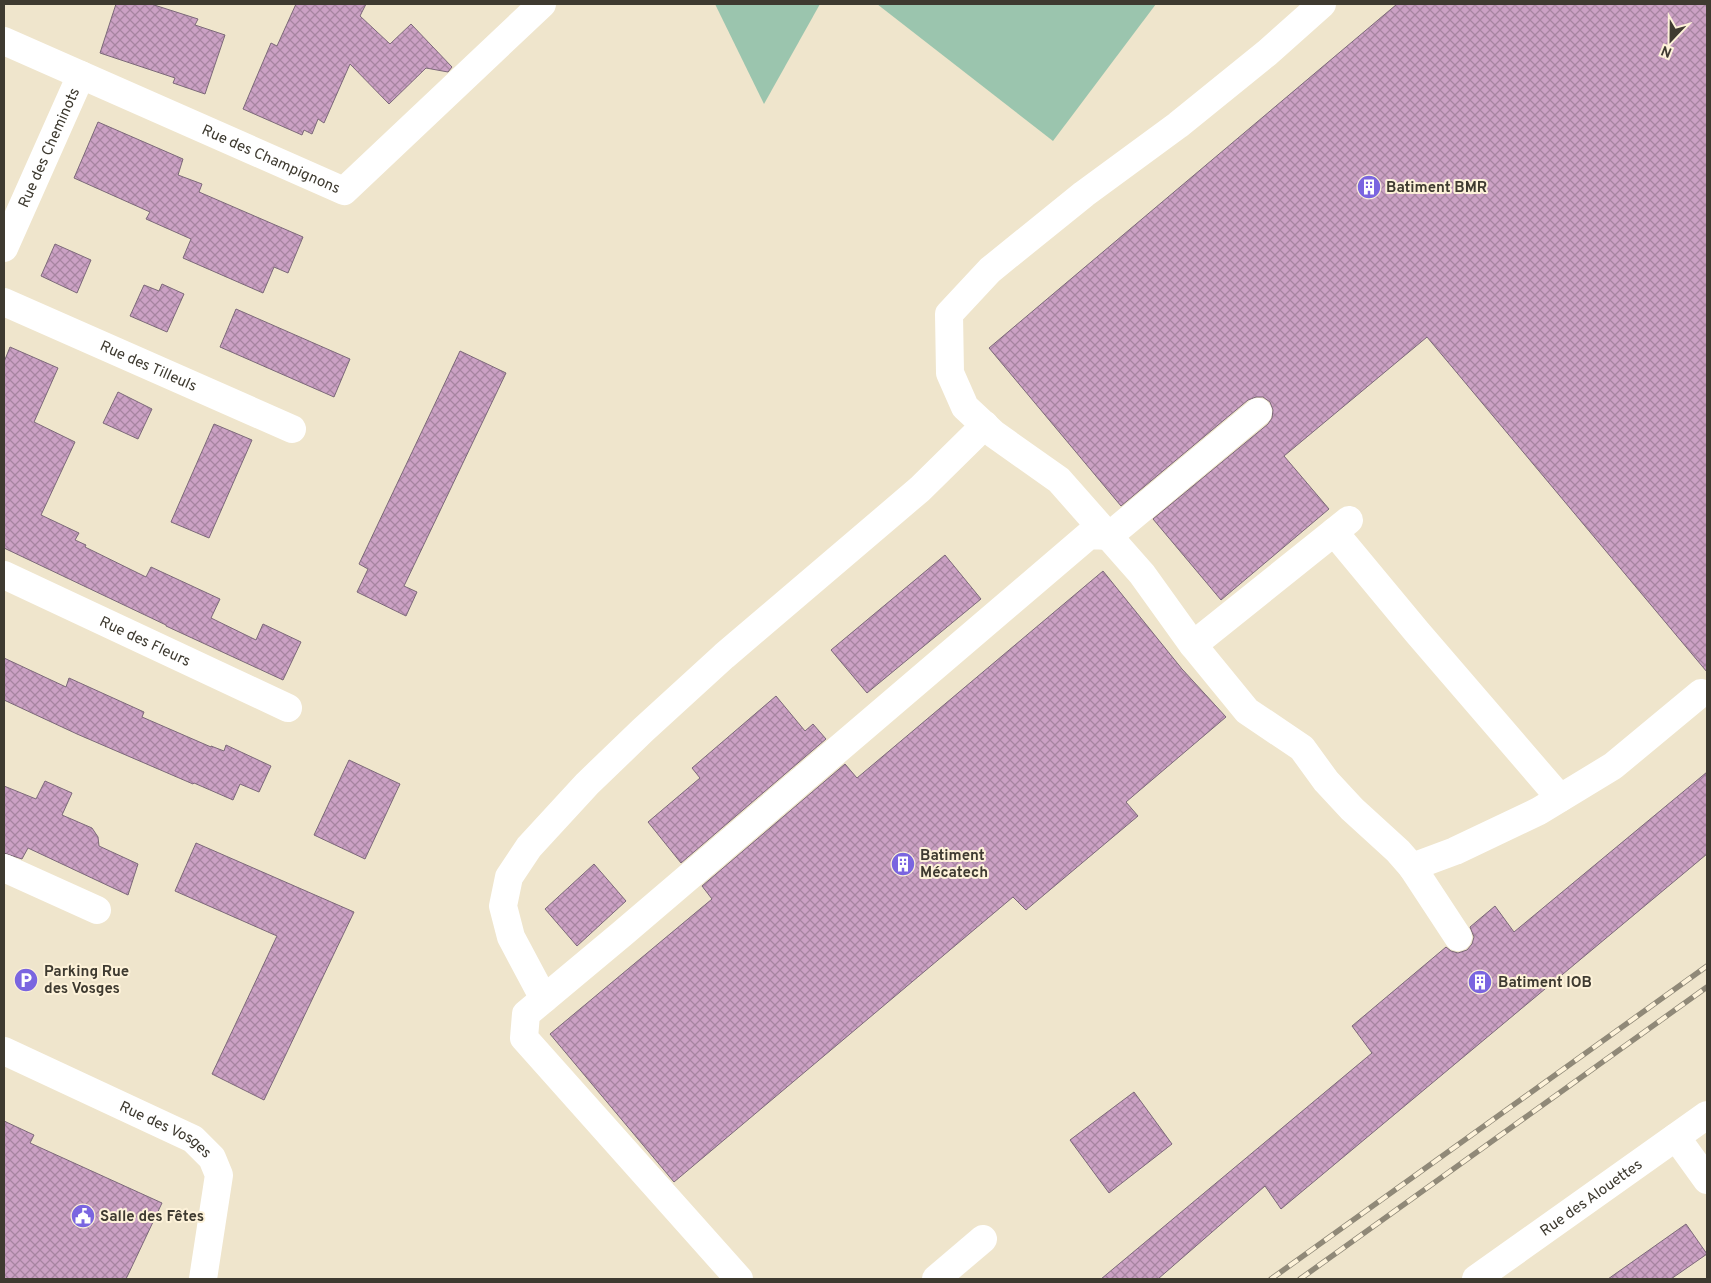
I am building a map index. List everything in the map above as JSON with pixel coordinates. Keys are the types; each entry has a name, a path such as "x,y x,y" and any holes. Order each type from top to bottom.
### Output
{"street":[{"name":"Rue des Champignons","path":"4,41 344,191 542,4"},
{"path":"1322,4 1178,125 1084,194 990,270 949,314 950,372 965,407 994,434 1059,480 1142,574 1193,645 1247,711 1302,748 1326,781 1382,838 1398,851 1412,867 1458,937"},
{"name":"Rue des Cheminots","path":"4,248 81,74"},
{"name":"Rue des Tilleuls","path":"4,302 292,429"},
{"path":"739,1279 524,1038 526,1014 1089,535 1109,536 1258,412"},
{"path":"544,999 511,936 503,906 509,877 529,847 587,784 650,724 724,656 920,489 985,425"},
{"path":"1193,645 1342,526 1417,632 1560,798"},
{"name":"Rue des Fleurs","path":"4,575 288,708"},
{"path":"1412,867 1454,851 1560,798 1613,766 1701,693"},
{"path":"4,868 97,910"},
{"name":"Rue des Vosges","path":"4,1051 193,1139 212,1158 219,1175 203,1279"},
{"name":"Rue des Alouettes","path":"1476,1279 1707,1115"},
{"path":"1676,1137 1707,1180"},
{"path":"936,1279 983,1239"}],"green space":[{"path":"715,4 820,4 764,104"},
{"path":"877,4 1156,4 1053,141"}],"building":[{"path":"116,4 151,4 198,19 195,25 225,35 205,94 173,83 175,78 100,53"},
{"path":"296,4 366,4 360,16 390,44 411,24 452,67 448,72 426,68 389,104 350,64 324,123 318,119 312,134 304,130 302,135 243,109 271,43 277,46"},
{"path":"1397,4 1707,4 1707,672 1427,337 1284,456 1329,509 1221,600 1153,519 1268,424 1272,418 1273,410 1270,402 1263,397 1248,400 1121,506 989,348"},
{"path":"98,122 183,159 178,175 202,184 199,192 303,237 288,273 274,267 263,293 183,258 191,239 146,219 150,212 74,178"},
{"path":"55,244 91,260 77,293 41,276"},
{"path":"162,284 184,294 167,332 130,316 144,285 159,291"},
{"path":"236,309 350,359 334,397 220,347"},
{"path":"10,347 58,368 34,422 75,442 41,515 79,533 75,540 86,545 85,547 146,577 151,567 220,599 211,618 256,640 263,624 301,642 283,680 4,548 4,362"},
{"path":"460,351 506,373 404,586 417,592 406,616 357,592 368,569 359,564"},
{"path":"118,392 152,409 138,439 103,423"},
{"path":"214,424 252,440 209,538 171,522"},
{"path":"945,555 981,599 867,693 831,650"},
{"name":"Batiment Mécatech","path":"1103,571 1182,669 1226,717 1126,802 1138,816 1026,910 1013,897 674,1182 550,1034 712,899 702,886 845,764 857,778"},
{"path":"4,658 66,687 69,678 144,712 142,717 211,747 224,751 226,745 271,766 259,792 240,784 233,800 77,734 4,700"},
{"path":"776,696 805,731 813,724 826,739 681,863 648,822 700,778 692,768"},
{"path":"349,760 400,784 365,859 314,835"},
{"name":"Batiment IOB","path":"1707,772 1707,854 1281,1209 1265,1186 1158,1279 1101,1279 1372,1053 1352,1026 1446,947 1458,953 1467,950 1472,944 1474,937 1470,927 1495,906 1514,932"},
{"path":"45,781 72,793 62,815 92,828 98,837 99,846 138,864 128,895 28,848 22,859 4,853 4,786 36,799"},
{"path":"196,843 354,912 264,1100 212,1074 277,936 175,891"},
{"path":"594,864 626,901 577,946 545,909"},
{"path":"1134,1092 1172,1144 1109,1193 1070,1140"},
{"name":"Salle des Fêtes","path":"4,1121 34,1135 30,1143 162,1203 126,1279 4,1279"},
{"path":"1686,1224 1707,1254 1671,1279 1608,1279"}],"railway":[{"path":"1271,1279 1707,966"},
{"path":"1300,1279 1707,987"}],"place":[{"name":"Batiment BMR","path":"1369,187"},
{"name":"Batiment Mécatech","path":"903,864"},
{"name":"Parking Rue des Vosges","path":"26,980"},
{"name":"Batiment IOB","path":"1480,982"},
{"name":"Salle des Fêtes","path":"83,1216"}]}
